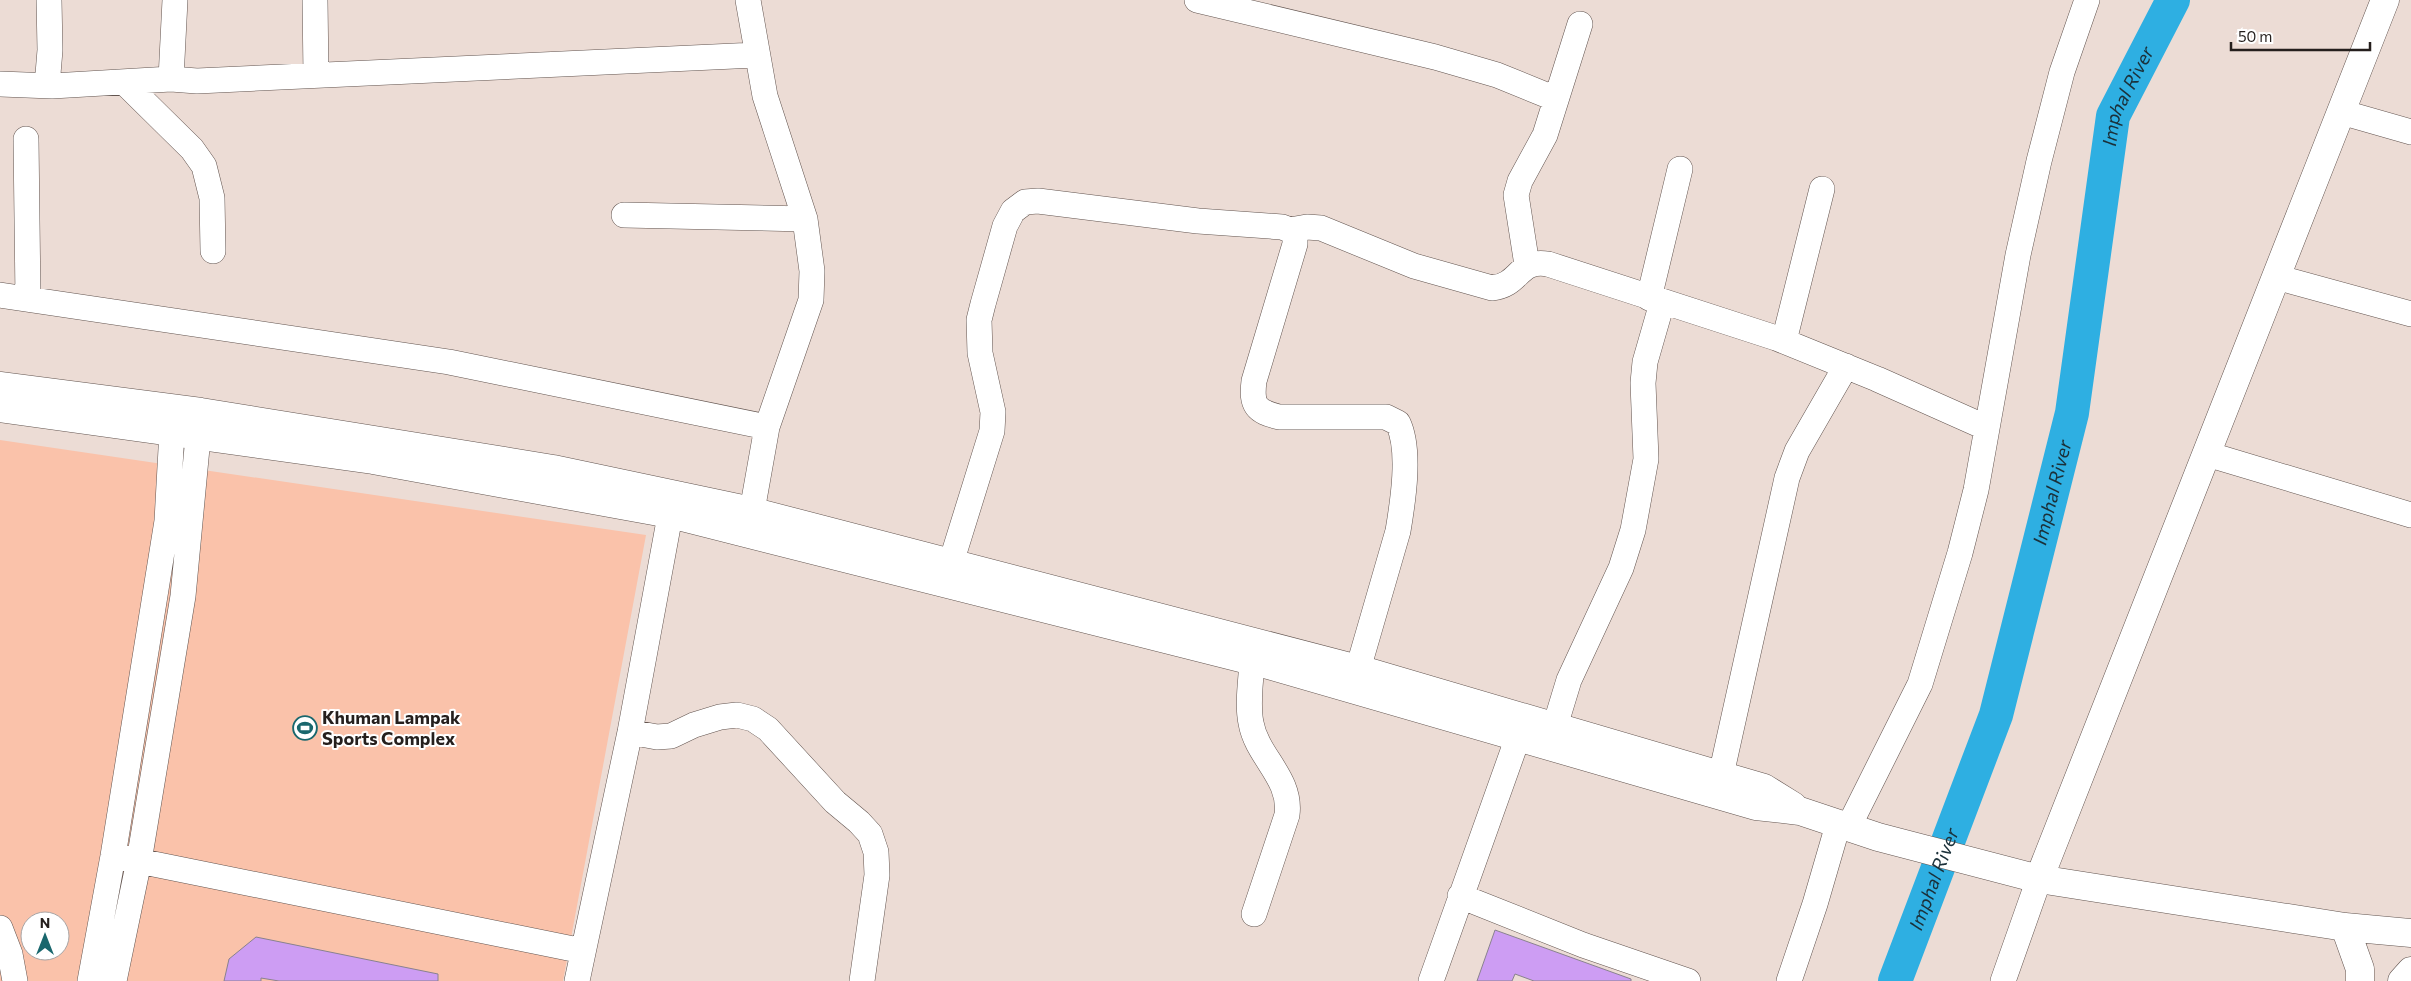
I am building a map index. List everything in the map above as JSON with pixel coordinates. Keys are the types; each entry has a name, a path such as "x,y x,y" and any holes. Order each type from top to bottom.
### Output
{"main road":[{"path":"2032,877 2206,454 2385,0"},
{"path":"0,386 172,419 553,469 672,504 948,572 1358,669 1764,788 1800,811"},
{"path":"0,408 172,419"},
{"path":"948,572 1756,806 1800,811 1878,838 2032,877 2345,927 2411,933"},
{"path":"2345,927 2360,969 2360,981"},
{"path":"2402,981 2411,971"}],"street":[{"path":"47,86 50,69 49,0"},
{"path":"171,80 174,0"},
{"path":"315,0 316,75"},
{"path":"748,0 764,96 805,219 812,271 812,300 766,434 748,522"},
{"path":"1197,0 1435,57 1497,75 1556,99"},
{"path":"1789,981 1843,826 1920,684 1960,553 1976,490 2018,255 2039,161 2062,72 2087,0"},
{"path":"1527,265 1516,196 1520,181 1544,136 1580,24"},
{"path":"0,84 47,86 171,80 197,81 756,55"},
{"path":"124,82 192,149 204,166 212,198 213,251"},
{"path":"2341,112 2411,132"},
{"path":"26,139 28,299"},
{"path":"1555,726 1569,680 1621,568 1633,530 1646,459 1643,383 1645,362 1680,169"},
{"path":"1784,341 1822,189"},
{"path":"948,572 992,431 993,412 980,353 979,320 1005,226 1013,211 1025,202 1038,201 1168,218 1290,230 1321,228 1414,266 1492,288 1503,287 1514,280 1527,265 1534,263 1548,264 1784,341 1987,428"},
{"path":"624,215 805,219"},
{"path":"1290,230 1295,235 1295,244 1254,381 1252,393 1256,407 1263,413 1279,417 1386,417 1398,423 1403,433 1405,446 1402,508 1398,531 1358,669"},
{"path":"2276,277 2411,314"},
{"path":"0,294 449,362 766,434"},
{"path":"1721,775 1787,478 1797,451 1846,366"},
{"path":"90,981 113,856 167,521 172,419"},
{"path":"114,981 139,861 183,596 199,423"},
{"path":"2206,454 2411,515"},
{"path":"576,981 630,732 672,504"},
{"path":"1252,661 1250,723 1254,735 1280,778 1289,802 1287,815 1254,914"},
{"path":"630,732 657,737 671,736 694,725 720,717 737,715 753,719 768,729 835,802 859,822 870,834 876,852 877,875 862,981"},
{"path":"1431,981 1518,737"},
{"path":"113,856 582,951"},
{"path":"2003,981 2032,877"},
{"path":"1460,896 1583,945 1688,981"},
{"path":"0,928 10,954 15,981"}],"shaded area":[{"name":"Khuman Lampak Sports Complex","path":"0,440 646,535 563,981 0,981"}],"building":[{"path":"1495,930 1631,979 1631,981 1534,981 1515,974 1512,981 1477,981"},
{"path":"256,937 438,974 438,981 279,981 261,978 261,981 224,981 229,959"}],"waterway":[{"name":"Imphal River","path":"1895,981 1996,715 2072,413 2113,116 2173,0"}],"place":[{"name":"Khuman Lampak Sports Complex","path":"305,728"}]}
